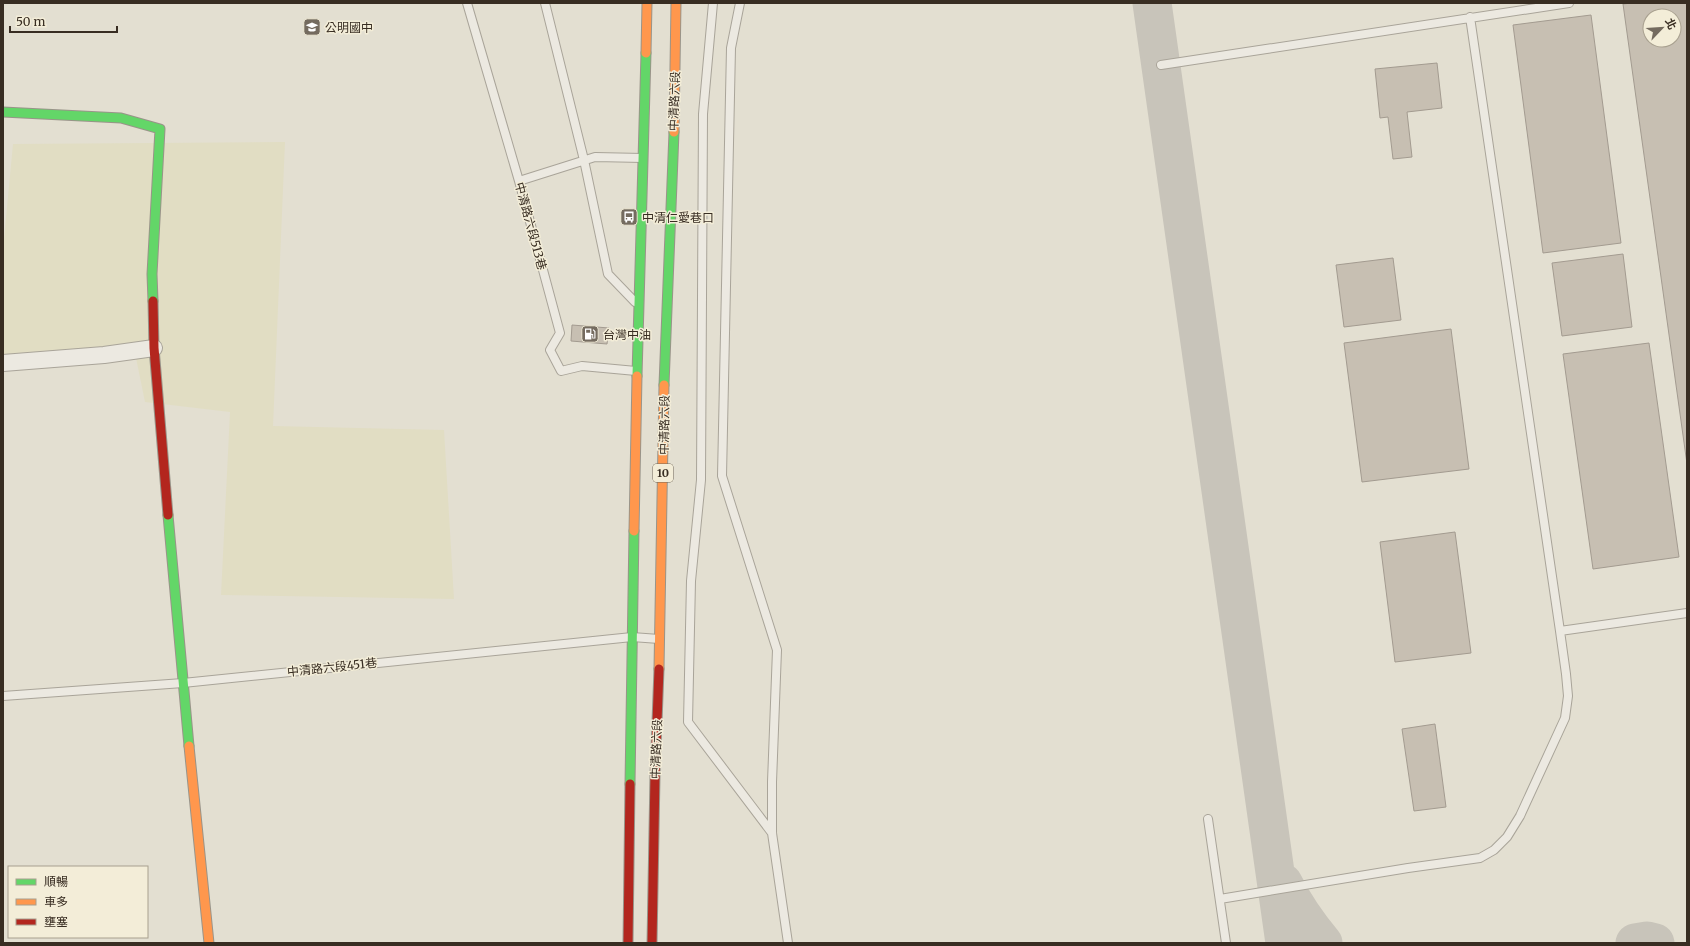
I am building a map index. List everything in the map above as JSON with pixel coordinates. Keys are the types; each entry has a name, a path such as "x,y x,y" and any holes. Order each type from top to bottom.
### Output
{"main road":[{"name":"中清路六段","path":"628,943 637,371 640,307 647,3"},
{"name":"中清路六段","path":"652,943 655,775 660,639 664,393 675,92 676,3"},
{"path":"3,112 121,118 160,129 152,274 154,348 183,682 209,943"}],"street":[{"path":"3,363 104,355 154,348"}],"lane":[{"name":"中清路六段513巷","path":"467,3 519,181 560,333 550,350 561,371 582,366 637,371"},
{"path":"545,3 584,160 608,274 640,307"},
{"path":"713,3 703,114 700,480 691,581 688,722 772,833"},
{"path":"740,3 732,48 722,476 777,650 772,782 772,833 788,943"},
{"path":"1161,65 1568,3"},
{"path":"1220,899 1408,868 1480,858 1494,850 1507,837 1520,816 1565,718 1568,696 1567,681 1470,18"},
{"path":"519,181 595,156 644,158"},
{"path":"1560,630 1687,613"},
{"name":"中清路六段451巷","path":"3,696 183,682 632,637 660,639"},
{"path":"1208,819 1226,943"}],"shaded area":[{"path":"285,142 273,426 444,430 454,599 221,595 230,412 145,402 134,348 3,355 3,250 13,144"}],"building":[{"path":"1687,3 1687,464 1623,4"},
{"path":"1591,15 1621,243 1543,253 1513,25"},
{"path":"1437,63 1442,108 1407,112 1412,157 1393,159 1388,117 1380,118 1375,69"},
{"path":"1623,254 1632,327 1562,336 1552,263"},
{"path":"1393,258 1401,320 1344,327 1336,265"},
{"name":"台灣中油","path":"572,325 609,328 607,344 571,341"},
{"path":"1451,329 1469,469 1362,482 1344,343"},
{"path":"1649,343 1679,557 1593,569 1563,354"},
{"path":"1455,532 1471,653 1395,662 1380,542"},
{"path":"1435,724 1446,807 1414,811 1402,729"}],"taxiway":[{"path":"1152,3 1285,943"},
{"path":"1283,883 1301,914 1323,943"},
{"path":"1635,943 1647,941 1655,943"}],"traffic: fast":[{"path":"637,376 646,53"},
{"path":"3,112 121,118 160,129 152,274 153,301"},
{"path":"664,385 674,132"},
{"path":"168,515 189,746"},
{"path":"630,784 634,531"}],"traffic: slow":[{"path":"646,53 647,3"},
{"path":"674,132 676,3"},
{"path":"634,531 637,376"},
{"path":"659,669 664,385"},
{"path":"189,746 209,943"}],"traffic: jam":[{"path":"153,301 154,348 168,515"},
{"path":"652,943 655,775 659,669"},
{"path":"628,943 630,784"}],"place":[{"name":"公明國中","path":"312,27"},
{"name":"中清仁愛巷口","path":"629,217"},
{"name":"台灣中油","path":"590,334"}]}
